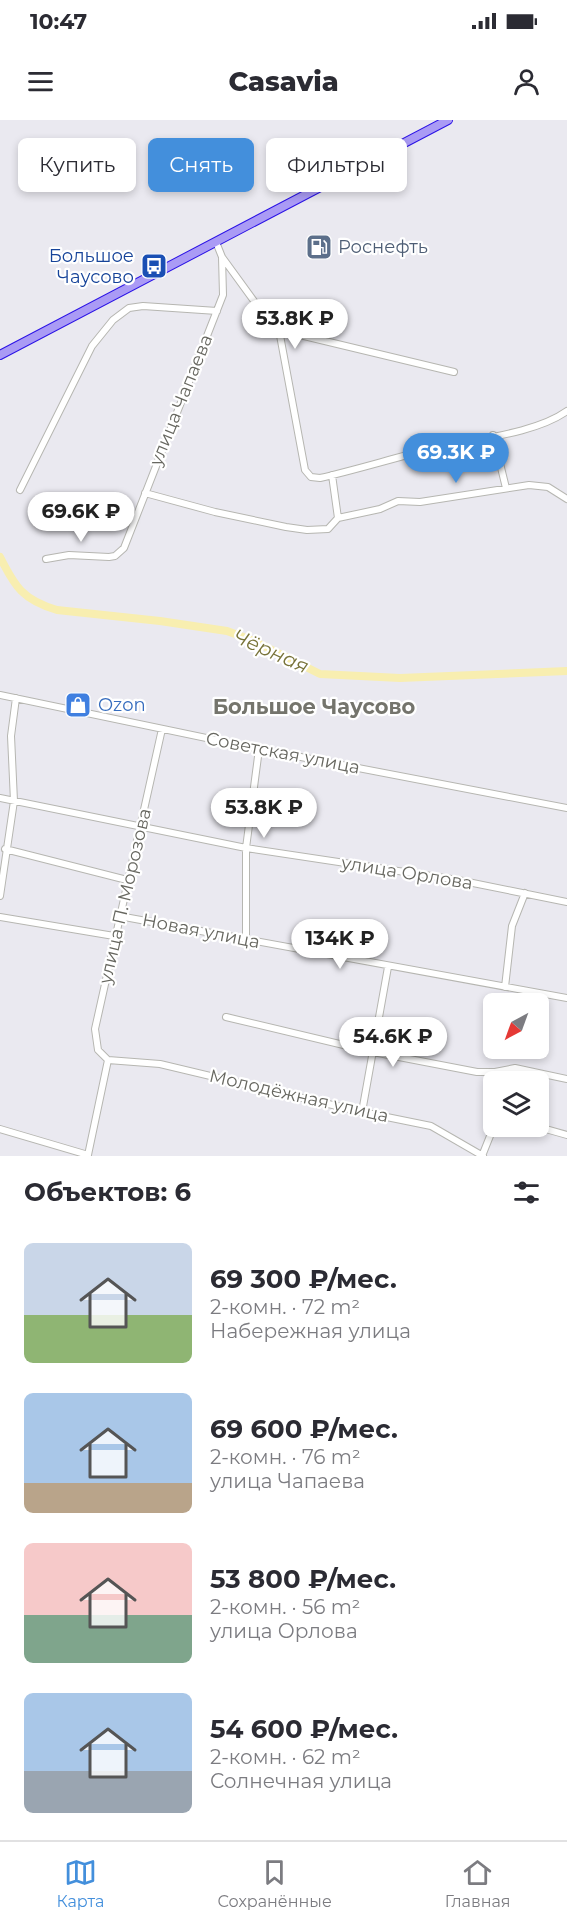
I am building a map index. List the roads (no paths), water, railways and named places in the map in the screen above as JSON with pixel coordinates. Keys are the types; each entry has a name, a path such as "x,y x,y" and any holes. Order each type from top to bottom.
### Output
{"highway":[{"path":"0,355 448,120"}],"street":[{"name":"улица Чапаева","path":"46,559 69,555 109,556 120,553 124,548 225,287 222,257 216,242"},
{"path":"222,257 262,312 279,330 305,470 311,477 332,475 544,424 567,411"},
{"path":"20,490 93,346 113,320 129,309 152,306 217,311"},
{"path":"279,330 454,372"},
{"path":"493,435 506,488"},
{"path":"332,475 338,518"},
{"path":"145,493 215,512 307,530 328,529 338,518 380,509 398,501 420,502 506,488 540,486 555,491 567,499"},
{"name":"Советская улица","path":"0,695 259,749 567,808"},
{"path":"0,896 5,849 15,801 11,736 15,698"},
{"name":"улица П. Морозова","path":"108,1060 98,1050 95,1029 162,729"},
{"path":"246,940 246,848 259,749"},
{"name":"улица Орлова","path":"0,798 246,848 424,875 567,902"},
{"path":"5,849 127,880"},
{"path":"505,987 512,926 525,893"},
{"name":"Новая улица","path":"119,916 567,998"},
{"name":"Новая улица","path":"0,917 114,936"},
{"path":"362,1112 388,967"},
{"path":"226,1017 373,1052 485,1073 515,1068 567,1079"},
{"path":"0,1130 88,1156 108,1060"},
{"name":"Молодёжная улица","path":"108,1060 160,1064 431,1126 482,1156"},
{"path":"549,1130 567,1135"},
{"path":"482,1156 490,1137"}],"waterway":[{"name":"Чёрная","path":"0,557 10,577 21,591 45,606 57,610 227,631 254,641 320,674 400,678 567,671"}],"place":[{"name":"Роснефть","path":"319,247"},
{"name":"Большое Чаусово","path":"154,266"},
{"name":"Ozon","path":"78,705"}],"district":[{"name":"Большое Чаусово","path":"314,706"}]}
